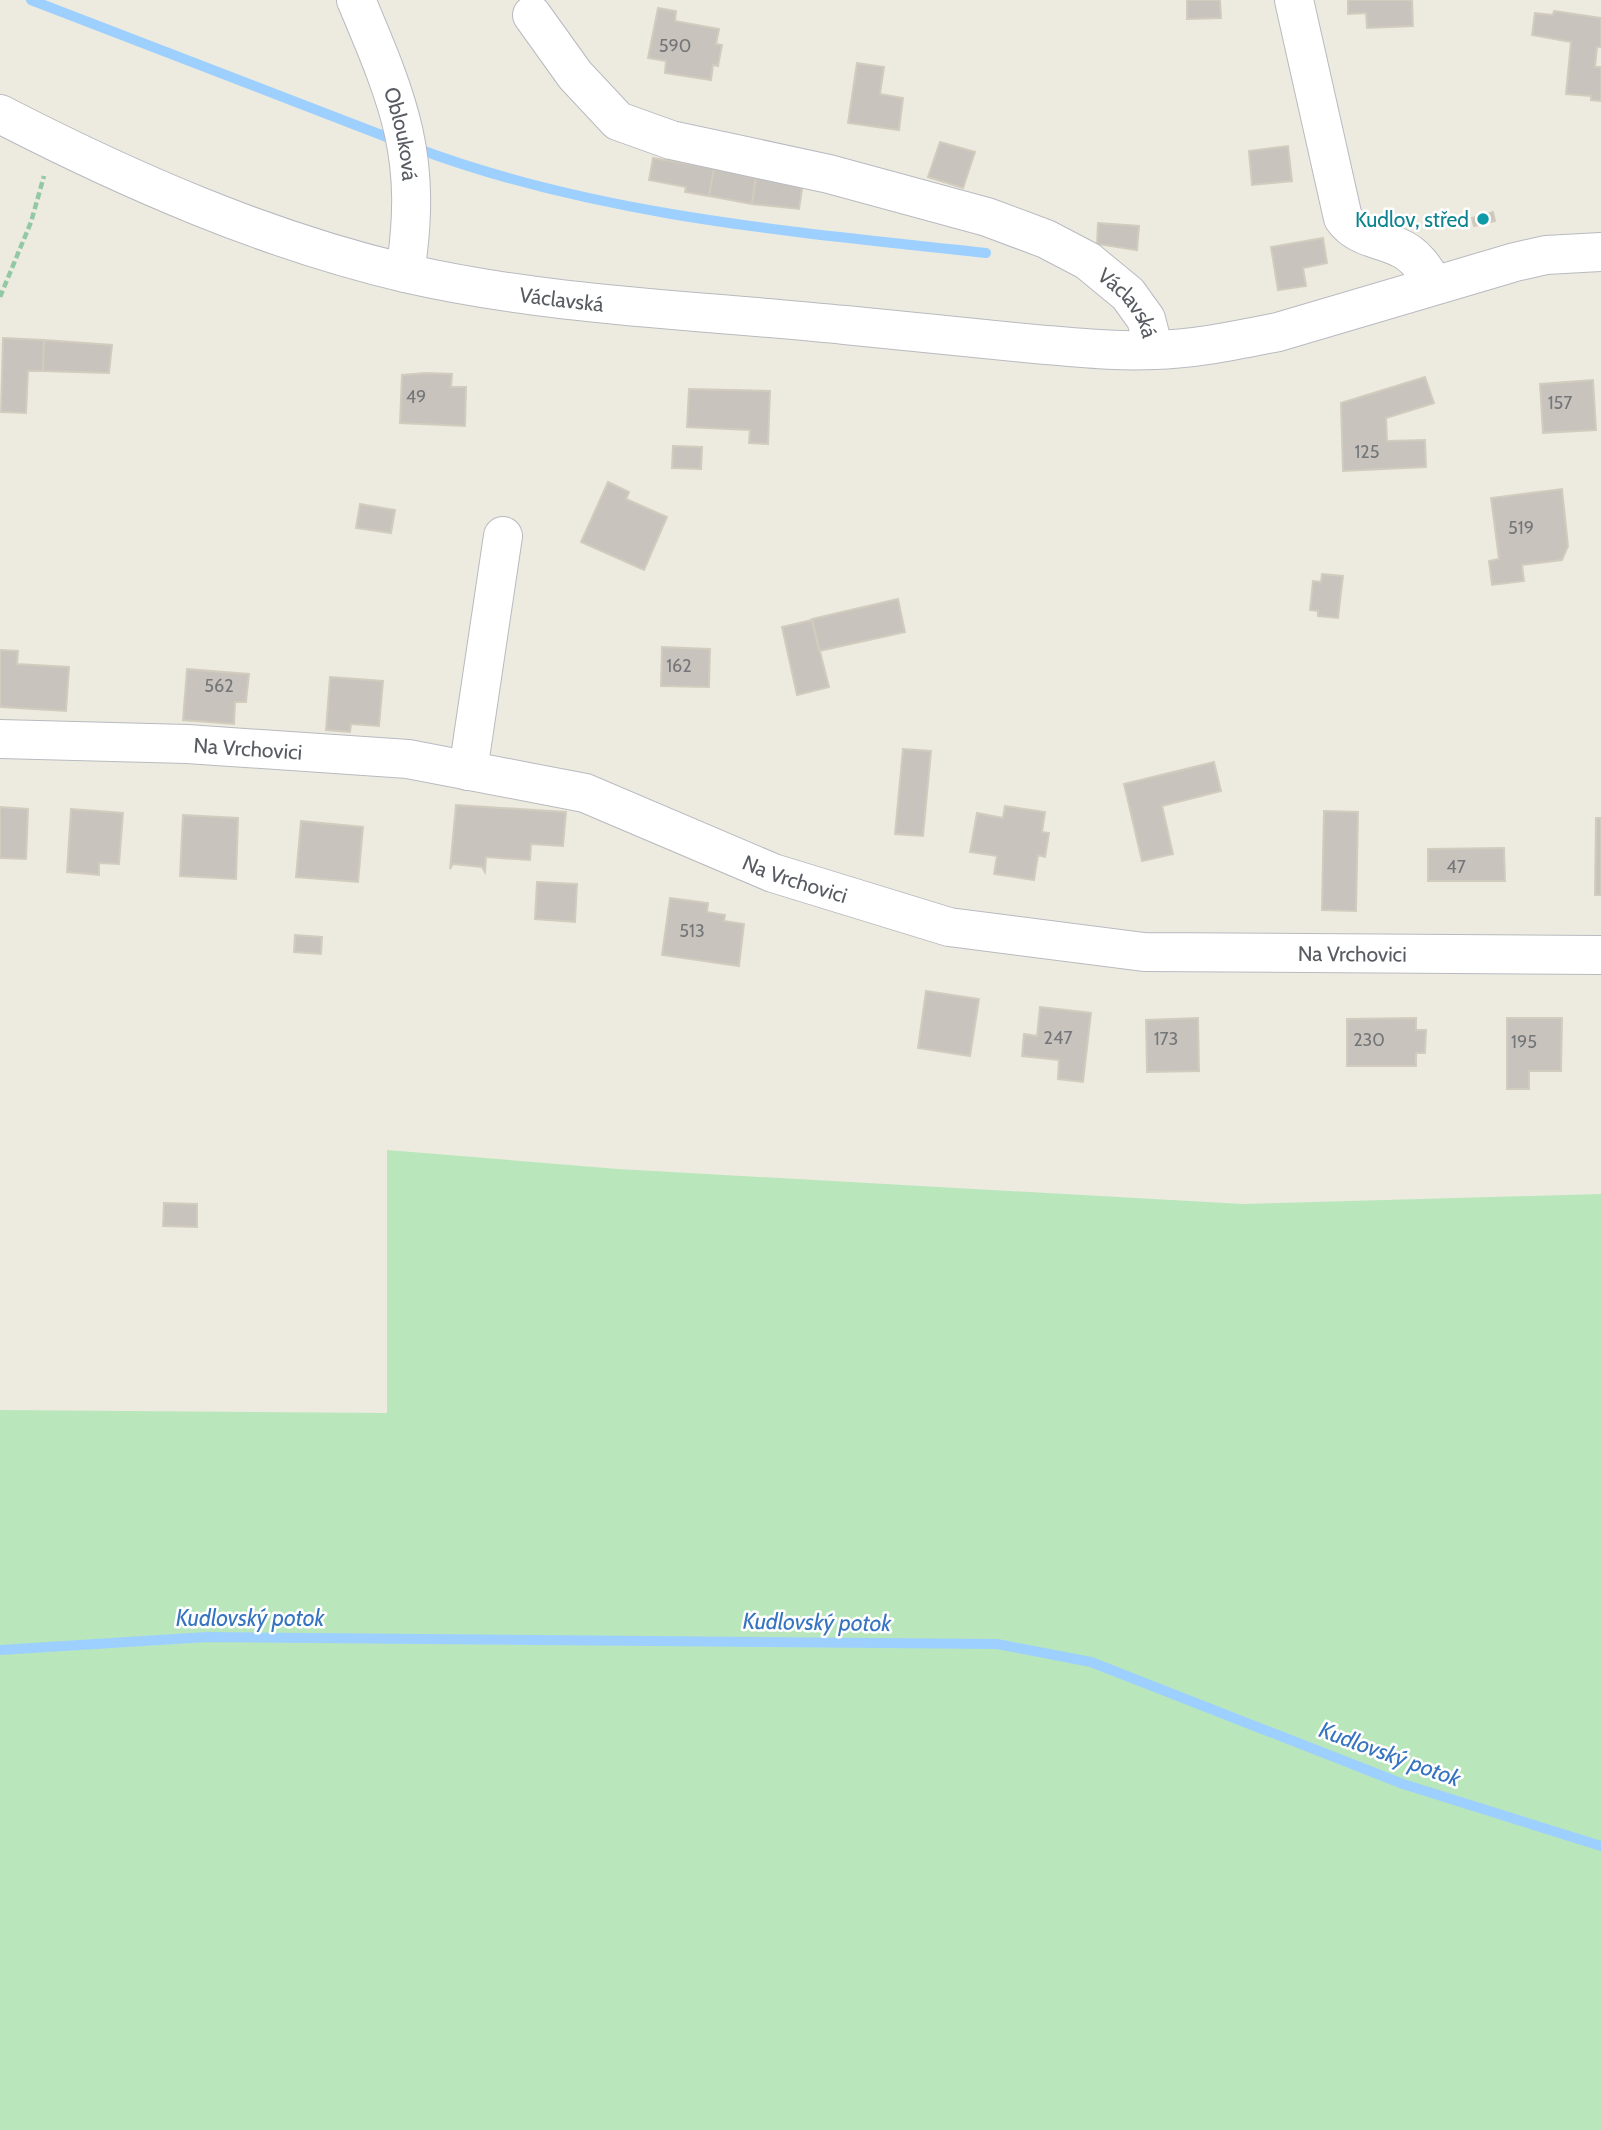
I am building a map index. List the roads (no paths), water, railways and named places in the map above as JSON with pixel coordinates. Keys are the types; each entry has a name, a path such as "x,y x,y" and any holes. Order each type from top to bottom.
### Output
{"street":[{"name":"Oblouková","path":"356,0 391,82 409,151 413,200 405,273"},
{"path":"1294,0 1343,218 1350,229 1402,248 1421,265 1433,284"},
{"name":"Václavská","path":"532,15 575,75 618,121 671,141 829,174 961,210 1046,239 1088,261 1128,294 1146,319 1154,350"},
{"name":"Václavská","path":"0,114 53,141 259,228 327,252 405,273 493,290 587,302 1060,346 1154,350 1201,346 1278,332 1433,284 1546,255 1601,252"},
{"path":"468,771 503,537"},
{"name":"Na Vrchovici","path":"0,739 187,744 408,759 585,793 773,873 949,927 1144,952 1601,955"}],"waterway":[{"path":"31,0 397,141"},
{"path":"416,148 485,171 625,206 769,228 986,253"},
{"name":"Kudlovský potok","path":"0,1650 207,1637 997,1644 1091,1662 1403,1784 1601,1846"}],"place":[{"name":"Kudlov, střed","path":"1483,219"}]}
